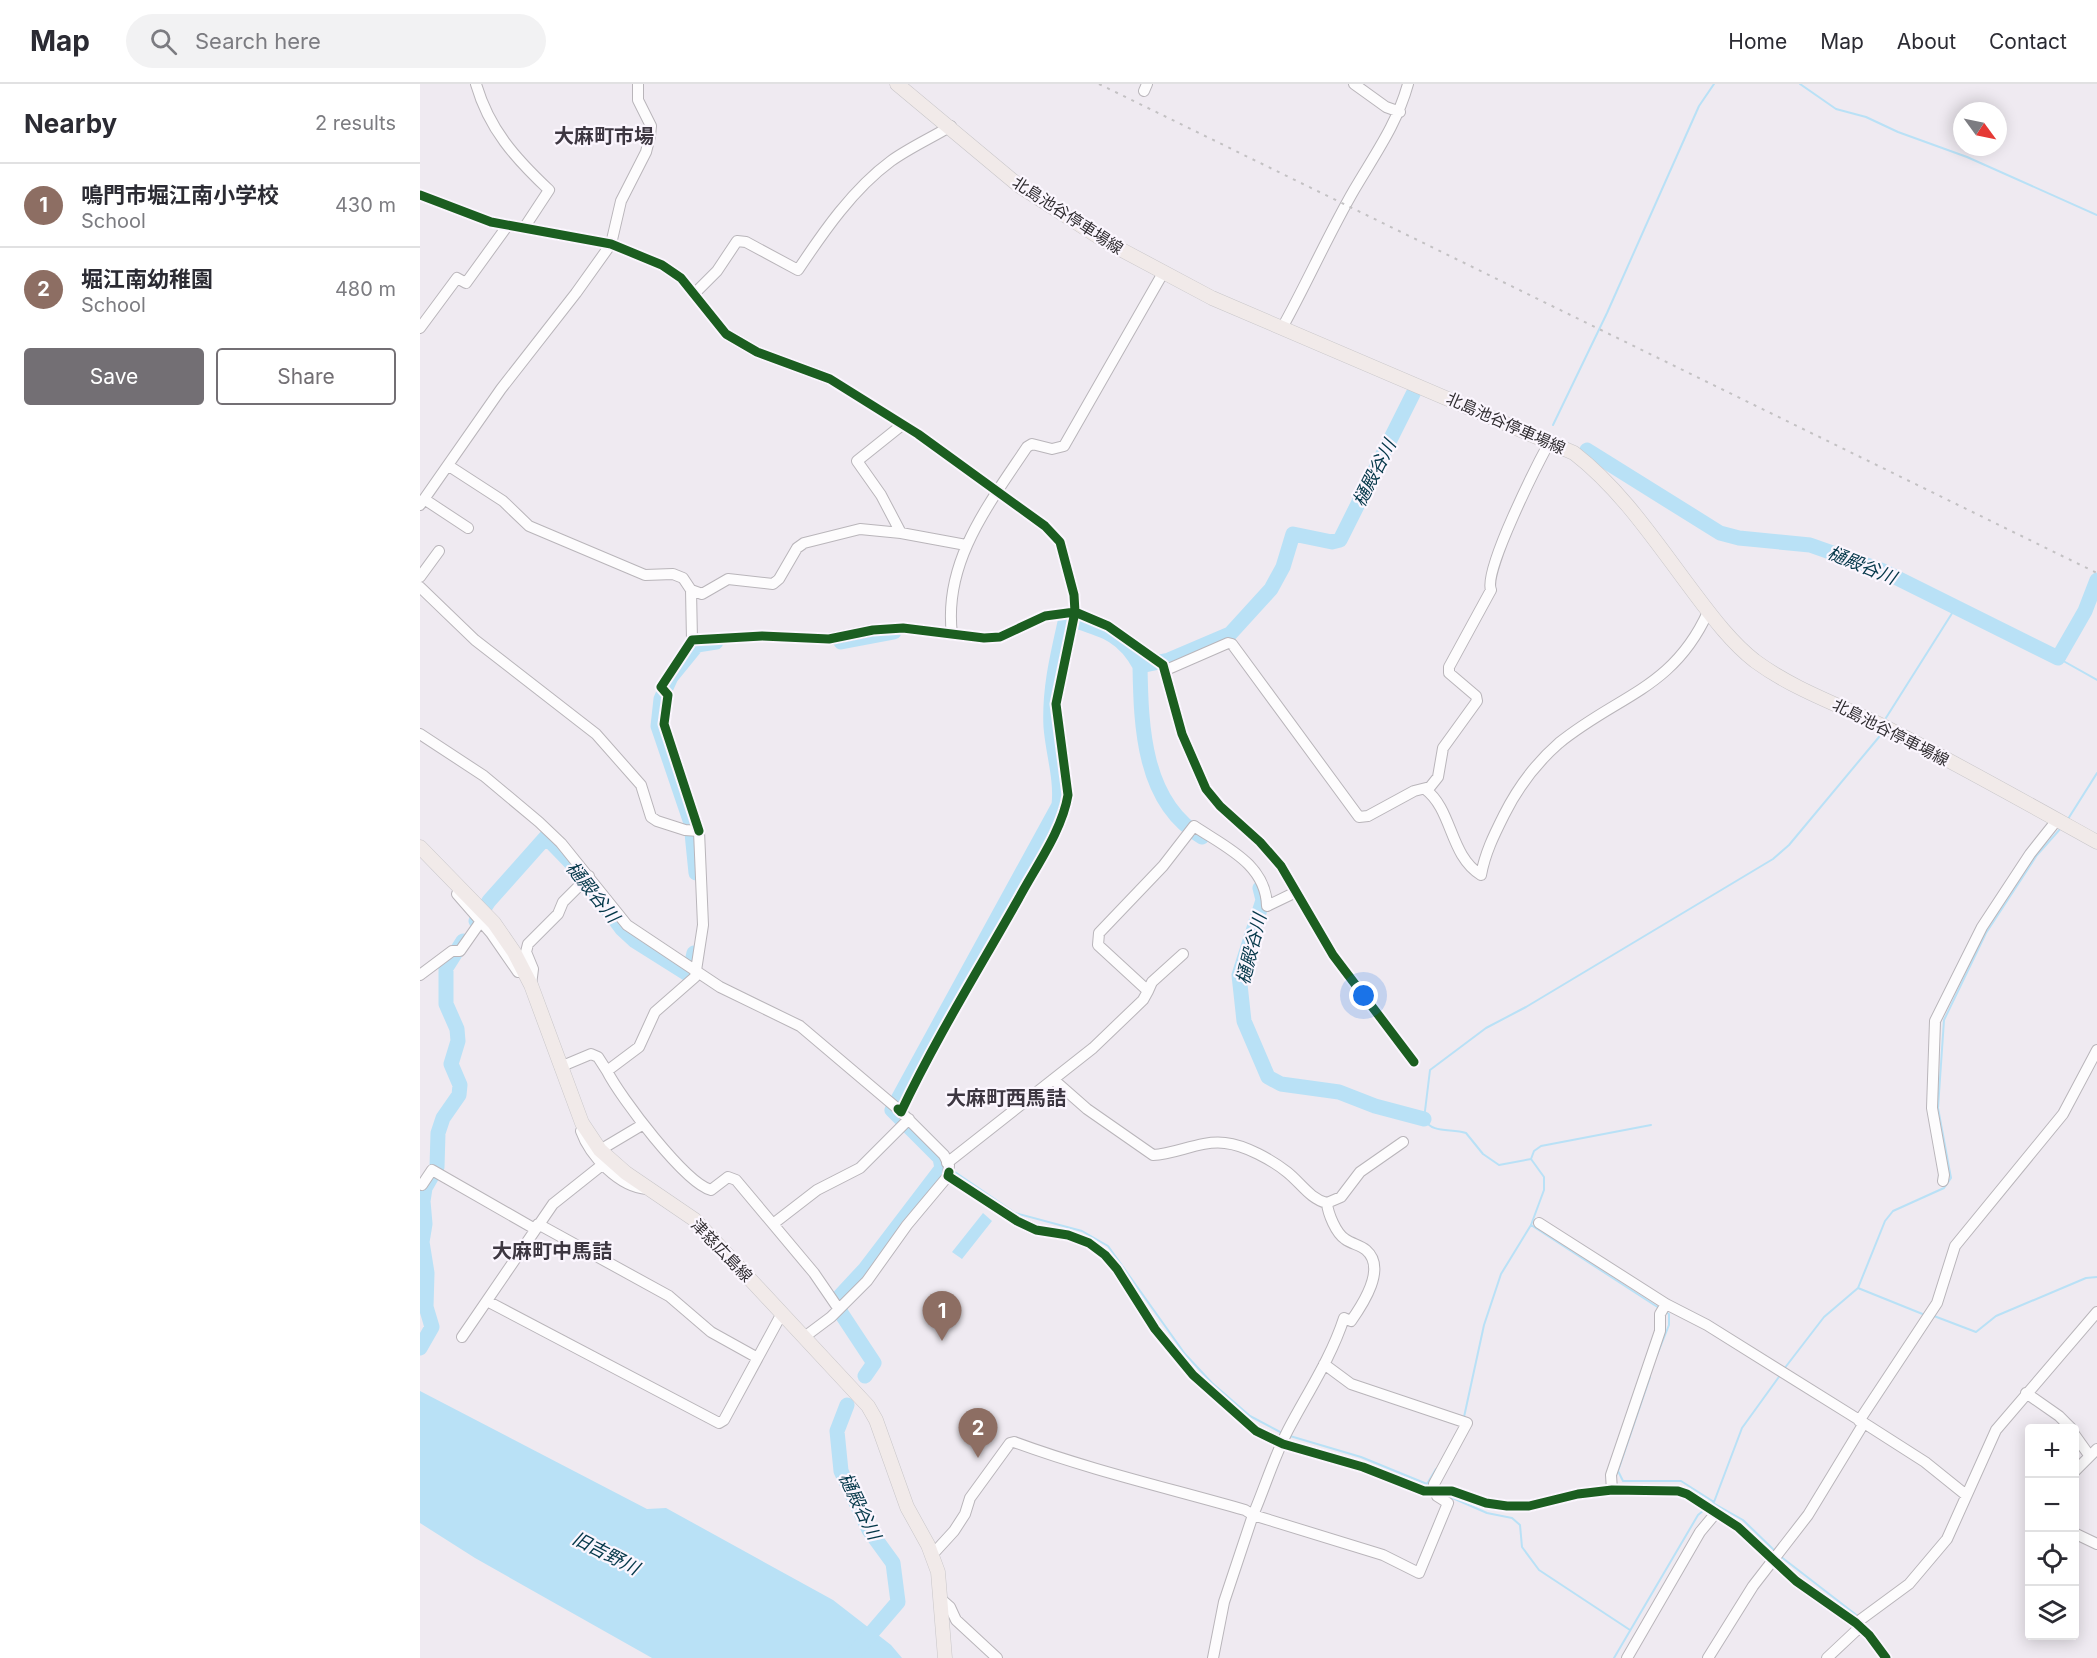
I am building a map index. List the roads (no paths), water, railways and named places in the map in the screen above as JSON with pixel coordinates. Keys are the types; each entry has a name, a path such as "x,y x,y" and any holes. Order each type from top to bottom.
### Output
{"main road":[{"name":"北島池谷停車場線","path":"897,84 951,126 1018,185 1105,241 1163,273 1212,298 1574,453 1601,474 1708,612 1737,645 1756,662 1787,681 1932,752 2097,842"},
{"name":"津慈広島線","path":"420,847 494,923 514,952 529,982 582,1123 600,1150 611,1161 703,1228 781,1315 868,1406 876,1420 907,1507 932,1555 942,1600 945,1658"}],"street":[{"path":"476,84 484,110 503,142 549,190 524,228"},
{"path":"468,528 422,502 501,389 611,244 621,201 646,152 650,136 651,126 638,100 638,84"},
{"path":"1354,84 1386,107 1400,112"},
{"path":"1282,328 1354,190 1400,112 1408,84"},
{"path":"695,293 717,271 737,241 746,242 798,270 844,206 876,174 890,162 951,126"},
{"path":"420,195 463,213 508,225 611,244 662,265 681,278 695,293 708,315 726,334 742,345 830,379 902,425 1056,536 1065,553 1074,595 1074,618 1056,704 1068,795 1066,806 1043,854 900,1111 860,1168 817,1190 773,1224"},
{"path":"420,328 457,278 465,283 508,225"},
{"path":"952,634 952,589 966,545 1027,447 1032,444 1052,449 1064,446 1163,273"},
{"path":"901,532 881,495 857,461 902,425"},
{"path":"1162,665 1228,643 1232,644 1359,817 1368,816 1414,791 1435,784 1443,748 1477,701 1476,696 1449,673 1449,667 1491,590 1491,577 1510,523 1550,441"},
{"path":"449,466 503,501 529,526 645,575 673,574 683,578 695,592 696,640 663,682 664,724 694,831 703,925 691,970 695,977 655,1012 639,1047 607,1071"},
{"path":"695,592 728,579 773,584 779,579 797,548 824,536 860,529 901,532 966,545"},
{"path":"420,577 439,551"},
{"path":"420,587 476,640 596,734 641,785 651,817 657,821 694,831"},
{"path":"1425,789 1434,796 1455,844 1466,862 1481,875 1490,842 1516,790 1533,768 1560,743 1652,684 1686,652 1696,638 1708,612"},
{"path":"696,640 719,636 829,639 873,630 903,628 984,638 1000,637 1045,616 1074,618 1108,626 1162,665 1182,734 1206,789 1220,806 1260,842 1281,866 1333,955 1414,1062"},
{"path":"420,734 484,776 561,843 627,925 691,970 738,998 800,1026 900,1111 944,1155 948,1169 1017,1221 1036,1230 1068,1235 1089,1243 1105,1255 1117,1269 1155,1329 1193,1375 1256,1431 1285,1438 1405,1485 1507,1506 1529,1506 1578,1494 1612,1490 1678,1491 1738,1527 1777,1557 1796,1581 1858,1625 1886,1658"},
{"path":"1943,1181 1944,1175 1932,1108 1935,1021 1982,927 2030,854 2062,822"},
{"path":"1148,991 1098,945 1097,939 1099,933 1163,866 1194,826 1248,863 1266,892 1266,906 1296,892"},
{"path":"446,874 446,881 504,950 520,975 529,982 533,969 526,952 528,944 558,914 563,902 589,876"},
{"path":"420,975 452,951 460,951 481,921"},
{"path":"803,1338 831,1317 867,1281 948,1169 1040,1088 1054,1080 1093,1048 1143,1000 1152,982 1183,954"},
{"path":"1708,1658 1753,1586 1808,1515 1862,1422 1937,1303 1954,1246 2002,1192 2063,1114 2097,1050"},
{"path":"560,1067 591,1054 598,1056 642,1125 693,1178 707,1190 711,1190 728,1177 736,1180 840,1307"},
{"path":"1054,1080 1088,1109 1153,1155 1214,1143 1227,1143 1272,1162 1288,1173 1311,1195 1327,1203 1343,1238 1367,1251 1372,1259 1373,1278 1369,1295 1351,1321 1344,1318 1334,1348 1285,1438 1253,1515 1224,1602 1213,1658"},
{"path":"582,1123 582,1134 601,1166 638,1189 650,1190"},
{"path":"600,1150 642,1125"},
{"path":"1327,1203 1341,1197 1360,1172 1403,1142"},
{"path":"462,1337 560,1196 601,1166"},
{"path":"420,1184 422,1185 435,1172 669,1296 711,1332 756,1357"},
{"path":"1539,1223 1664,1308 1707,1325 1925,1462 1966,1495"},
{"path":"487,1301 719,1423 724,1420 756,1357 781,1315"},
{"path":"1612,1490 1611,1475 1660,1331 1664,1308"},
{"path":"1827,1658 1858,1625 1923,1570 1947,1539 1996,1430 2097,1312"},
{"path":"1324,1364 1351,1384 1467,1423 1435,1490"},
{"path":"2026,1393 2060,1416 2067,1424"},
{"path":"2079,1439 2093,1452 2079,1467"},
{"path":"932,1555 954,1531 965,1514 970,1498 1010,1443 1014,1442 1099,1472 1245,1510 1253,1515 1383,1555 1419,1573 1448,1503 1435,1490"},
{"path":"1627,1658 1700,1532 1714,1513"},
{"path":"2079,1535 2097,1544"},
{"path":"942,1600 950,1607 956,1620 997,1658"}],"water":[{"path":"983,1213 992,1221 962,1259 952,1252"},
{"name":"旧吉野川","path":"420,1391 647,1509 666,1508 833,1600 891,1645 902,1658 652,1658 475,1558 420,1523"}],"waterway":[{"path":"1553,425 1607,313 1699,106 1714,84"},
{"path":"1800,84 1836,109 1866,117 1898,132 1967,157 2097,215"},
{"name":"樋殿谷川","path":"1202,837 1182,822 1168,804 1157,784 1144,738 1140,666 1169,660 1230,634 1271,589 1283,567 1293,534 1332,542 1340,540 1413,394"},
{"name":"樋殿谷川","path":"1587,450 1720,533 1739,538 1810,545 1881,570 2058,658 2085,611 2097,580"},
{"path":"1884,721 1956,607"},
{"name":"樋殿谷川","path":"865,1376 874,1363 841,1313 838,1298 865,1269 942,1168 940,1158 892,1110 1059,805 1060,795 1051,727 1051,699 1066,618 1109,633 1126,646 1140,666"},
{"name":"樋殿谷川","path":"841,642 894,632"},
{"name":"樋殿谷川","path":"696,873 691,823 658,726 661,699 671,677 697,645 716,642"},
{"path":"2058,658 2097,680"},
{"path":"1464,1417 1484,1325 1501,1274 1531,1225 1544,1190 1544,1177 1531,1159 1499,1165 1483,1154 1466,1133 1437,1129 1427,1124 1424,1119 1430,1070 1486,1028 1526,1007 1773,859 1789,845 1879,737 1881,730"},
{"path":"2068,819 2097,773"},
{"path":"1784,1369 1824,1317 1858,1288 1885,1221 1893,1211 1944,1188 1951,1178 1938,1108 1944,1020 1986,933 2037,855 2061,828"},
{"name":"樋殿谷川","path":"476,921 489,901 546,837 576,868"},
{"name":"樋殿谷川","path":"1260,888 1263,900 1239,975 1244,1021 1268,1077 1281,1084 1339,1092 1375,1106 1424,1119"},
{"name":"樋殿谷川","path":"596,894 622,929 635,941 689,975 694,953"},
{"name":"樋殿谷川","path":"420,1348 432,1327 426,1307 427,1273 422,1242 425,1224 423,1201 425,1188 437,1167 438,1133 443,1118 459,1095 460,1085 451,1064 458,1041 457,1029 446,1004 446,968 463,941"},
{"path":"1531,1159 1534,1151 1541,1146 1651,1125"},
{"path":"952,1170 1015,1213 1082,1231 1108,1246 1185,1354 1212,1383 1250,1416 1282,1433"},
{"path":"1531,1225 1659,1308"},
{"path":"1934,1316 1976,1332 1996,1316 2086,1278 2097,1277"},
{"path":"1858,1288 1925,1315"},
{"path":"1657,1355 1669,1325 1669,1314 1664,1311"},
{"path":"1650,1377 1618,1471 1623,1481 1681,1481 1714,1502 1742,1428 1781,1374"},
{"name":"樋殿谷川","path":"847,1405 837,1431 841,1471 869,1530 893,1563 898,1602 850,1658"},
{"path":"1290,1436 1361,1457 1427,1484 1436,1469"},
{"path":"1448,1496 1487,1513 1512,1518 1520,1525 1522,1547 1539,1570 1630,1630"},
{"path":"1713,1503 1743,1520 1776,1552"},
{"path":"1614,1658 1698,1515 1704,1510"},
{"path":"1780,1556 1859,1617"}],"railway":[{"path":"1099,84 2097,573"}],"place":[{"name":"鳴門市堀江南小学校","path":"942,1341"},
{"name":"堀江南幼稚園","path":"978,1458"}],"district":[{"name":"大麻町市場","path":"604,136"},
{"name":"大麻町西馬詰","path":"1006,1098"},
{"name":"大麻町中馬詰","path":"552,1251"}]}
